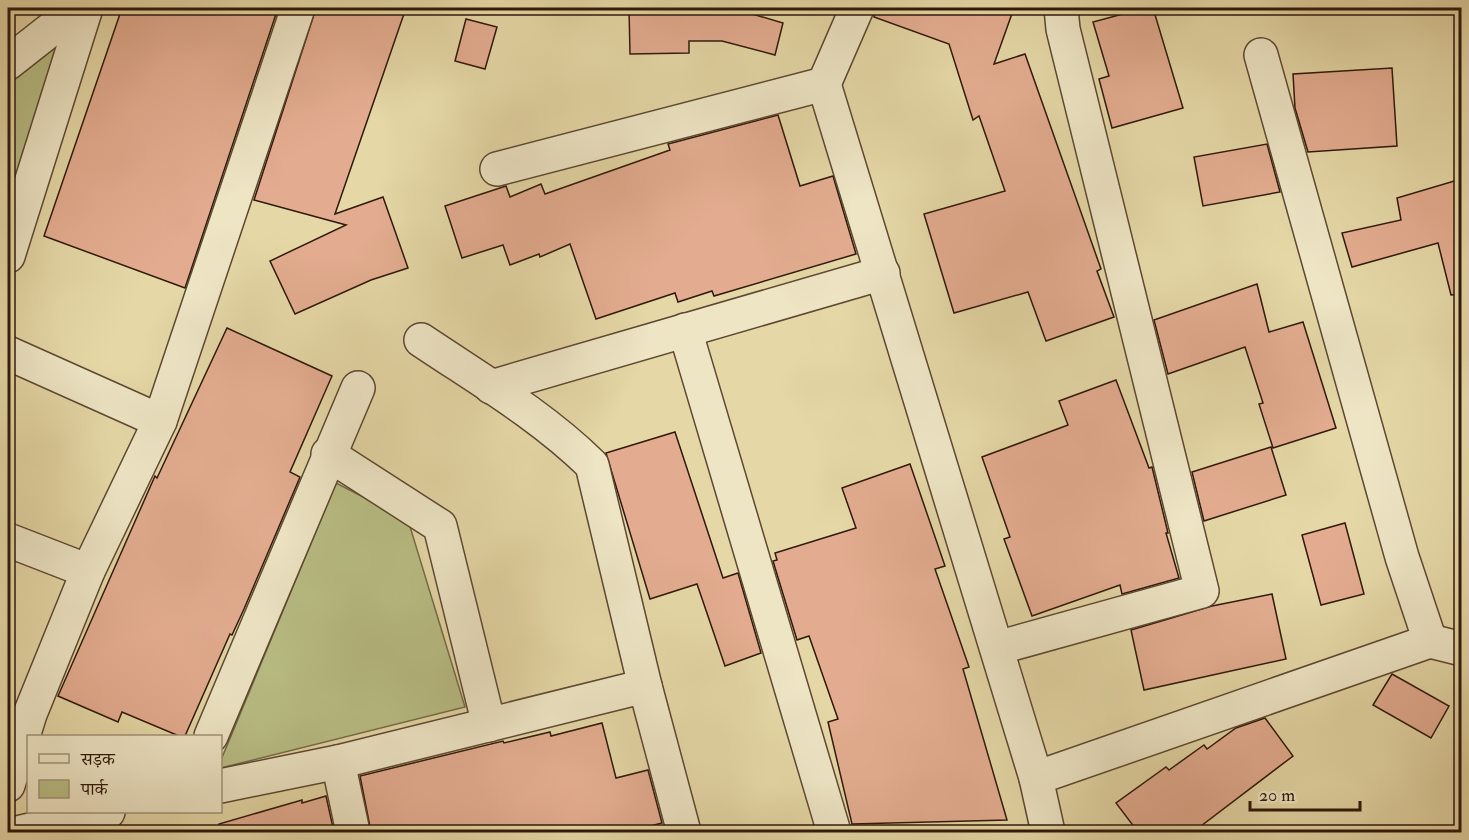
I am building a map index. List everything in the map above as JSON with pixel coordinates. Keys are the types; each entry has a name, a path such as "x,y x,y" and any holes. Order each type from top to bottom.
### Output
{"street":[{"path":"8,63 78,8"},
{"path":"8,255 86,8"},
{"path":"8,785 19,711 160,421 298,8"},
{"path":"857,8 824,84 1036,778 1048,832"},
{"path":"997,648 1202,591 1063,29 1061,8"},
{"path":"1261,55 1402,557 1430,641"},
{"path":"497,169 824,84"},
{"path":"491,387 883,273"},
{"path":"685,330 834,832"},
{"path":"420,340 566,439 592,465 645,686 684,832"},
{"path":"8,353 160,421"},
{"path":"211,735 328,454 358,388"},
{"path":"328,454 440,526 489,725"},
{"path":"8,540 88,571"},
{"path":"1036,778 1430,641 1461,649"},
{"path":"222,786 338,762 645,686"},
{"path":"338,762 352,832"},
{"path":"21,832 104,813"}],"green space":[{"path":"77,16 8,219 8,76"},
{"path":"336,483 408,520 465,707 222,768 222,758"}],"building":[{"path":"122,8 278,8 185,288 44,236"},
{"path":"316,8 406,8 335,214 383,197 408,268 371,280 295,314 270,261 346,225 254,200"},
{"path":"629,8 732,8 783,23 775,55 722,41 689,41 689,53 630,54"},
{"path":"875,8 1014,8 994,64 1025,54 1101,269 1097,271 1114,317 1046,341 1028,292 954,313 924,214 1005,191 979,116 973,120 949,44 874,17"},
{"path":"1145,8 1153,8 1183,108 1112,128 1099,79 1109,76 1093,22"},
{"path":"466,19 497,27 485,69 455,61"},
{"path":"1392,68 1397,146 1308,152 1295,108 1293,74"},
{"path":"778,115 800,186 833,176 856,254 714,296 712,291 678,302 675,293 596,319 570,244 540,257 539,254 510,265 503,245 462,258 445,206 506,186 510,197 541,184 545,194 670,150 668,144"},
{"path":"1267,144 1280,192 1203,206 1194,157"},
{"path":"1461,179 1461,294 1451,295 1438,243 1352,267 1342,233 1401,220 1397,198"},
{"path":"1257,284 1269,332 1303,322 1336,428 1273,448 1259,404 1263,403 1245,347 1168,374 1154,320"},
{"path":"227,328 332,376 290,472 300,477 244,609 232,635 230,634 185,735 177,735 122,712 118,722 58,696 155,476 157,478"},
{"path":"1116,380 1149,468 1152,467 1168,533 1166,533 1179,578 1122,594 1120,585 1032,616 1004,539 1010,537 982,457 1068,425 1059,401"},
{"path":"675,432 723,578 738,573 761,653 725,666 697,584 650,599 606,453"},
{"path":"1271,447 1286,495 1204,521 1192,472"},
{"path":"910,464 945,566 935,569 969,667 963,669 1007,820 852,824 828,722 838,719 809,636 797,640 773,561 777,560 775,553 856,528 842,488"},
{"path":"1345,523 1364,594 1321,605 1302,535"},
{"path":"1272,594 1286,659 1144,690 1131,630 1212,606"},
{"path":"1392,674 1449,706 1431,738 1373,705"},
{"path":"1265,718 1293,756 1193,832 1138,832 1116,803 1166,767 1169,770 1204,745 1207,749 1236,728"},
{"path":"602,723 616,778 648,770 662,823 627,832 371,832 360,776 503,741 504,743 550,732 551,736"},
{"path":"326,796 334,832 220,832 219,824 302,800 302,803"}]}
